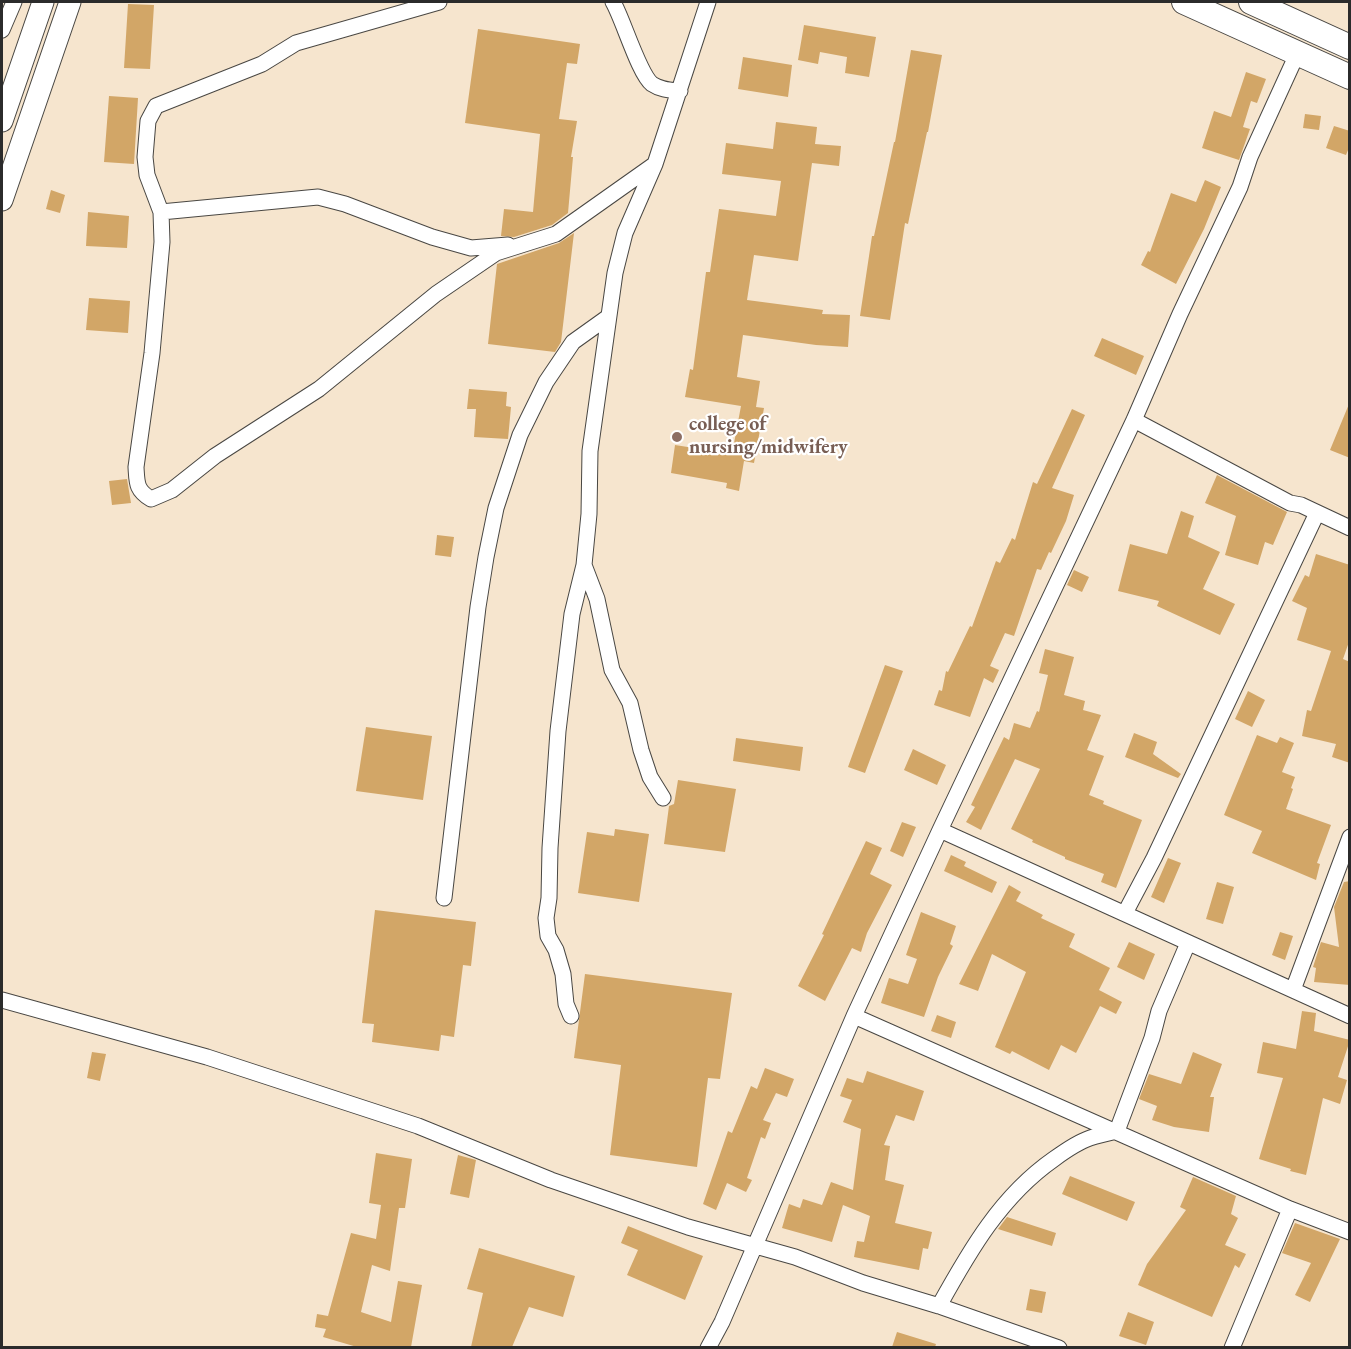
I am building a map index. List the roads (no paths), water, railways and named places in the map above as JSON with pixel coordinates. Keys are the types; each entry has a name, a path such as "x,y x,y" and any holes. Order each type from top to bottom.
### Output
{"main road":[{"path":"2,121 43,2"},
{"path":"2,200 70,2"},
{"path":"1184,2 1350,77"},
{"path":"1251,2 1350,47"}],"street":[{"path":"2,30 14,2"},
{"path":"439,2 296,43 262,64 156,106 148,121 145,157 147,176 161,212 162,243 152,353 136,467 141,494 151,500 172,490 215,456 319,389 436,294 496,254 556,234 655,164"},
{"path":"613,2 623,20 635,55 650,82 662,90 680,91"},
{"path":"571,1016 566,1004 563,974 556,950 548,936 546,918 558,731 572,614 584,565 589,514 590,451 608,317 615,273 625,233 655,164 708,2"},
{"path":"708,1347 722,1322 854,1016 1134,420 1180,314 1240,187 1250,157 1298,52"},
{"path":"161,212 318,197 345,204 432,237 471,248 525,243"},
{"path":"444,898 478,608 496,508 520,435 546,382 573,342 608,317"},
{"path":"1134,420 1290,503 1301,505 1350,528"},
{"path":"1125,913 1154,858 1317,513"},
{"path":"584,565 597,599 612,670 630,703 650,777 663,798"},
{"path":"940,830 1350,1016"},
{"path":"1293,990 1350,837"},
{"path":"1117,1131 1152,1038 1159,1011 1188,943"},
{"path":"2,1000 207,1057 385,1115 418,1126 550,1180 688,1227 795,1257 863,1283 939,1306 1054,1347"},
{"path":"854,1016 1290,1209 1350,1233"},
{"path":"939,1306 966,1257 989,1222 1018,1188 1065,1151 1089,1138 1117,1131"},
{"path":"1232,1347 1290,1209"}],"place":[{"name":"college of nursing/midwifery","path":"677,437"}]}
